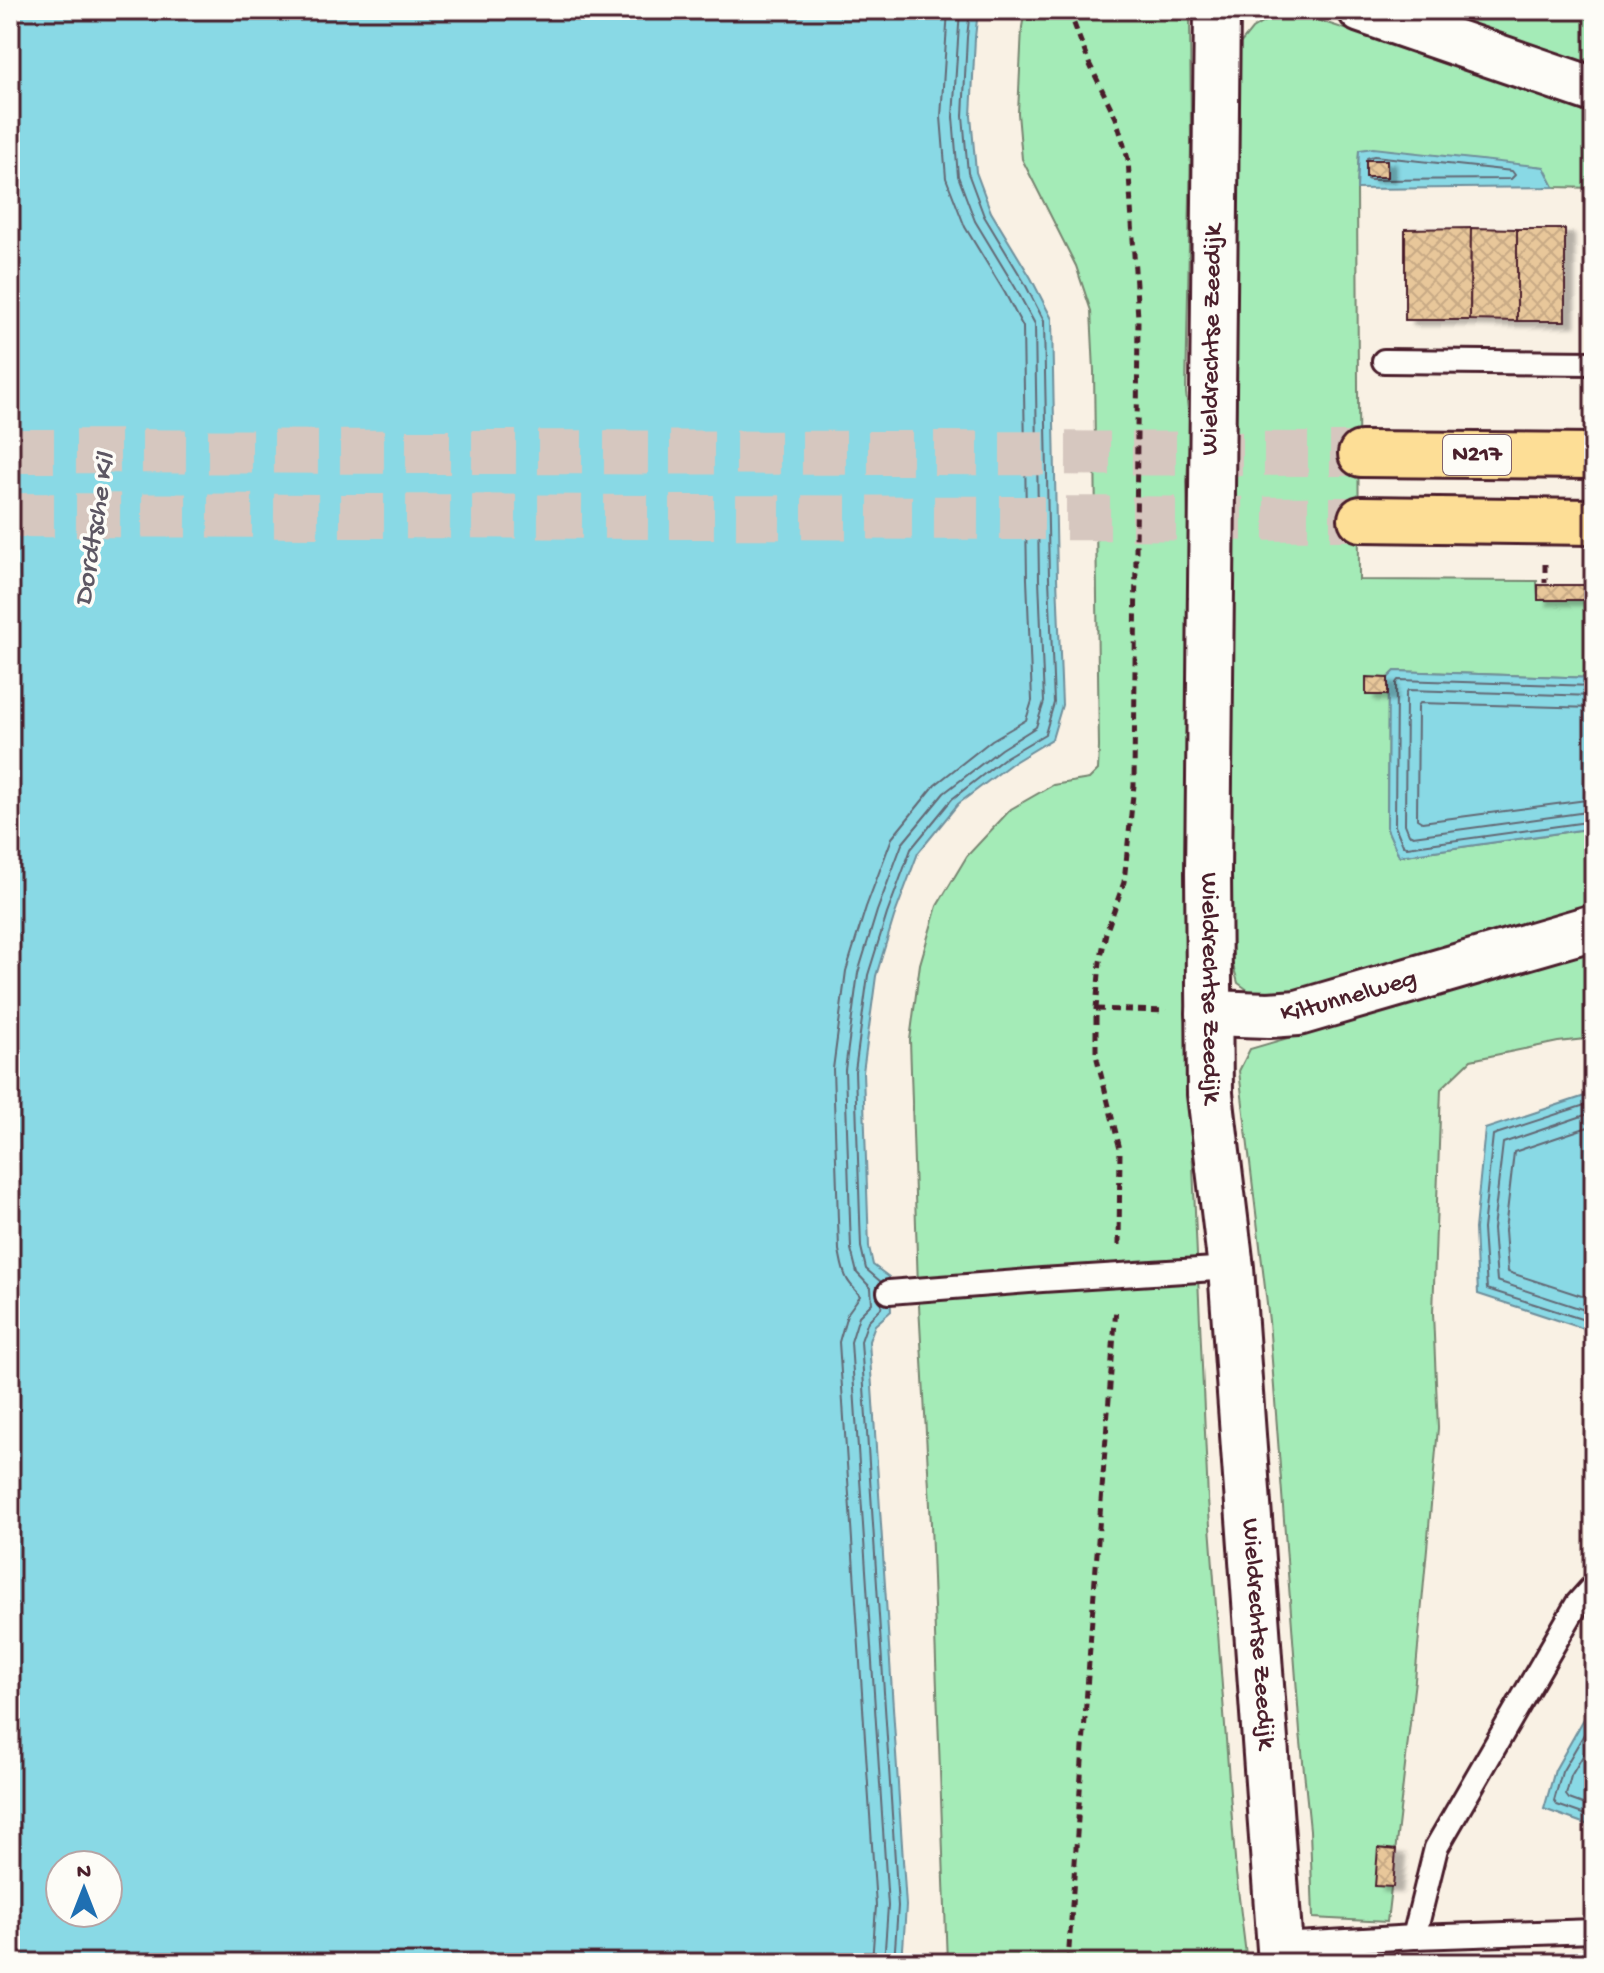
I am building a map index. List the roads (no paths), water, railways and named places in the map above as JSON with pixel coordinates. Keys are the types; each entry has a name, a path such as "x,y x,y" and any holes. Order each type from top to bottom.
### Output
{"main road":[{"name":"N217","path":"1361,454 1594,456"},
{"path":"1361,519 1594,522"}],"street":[{"name":"Wieldrechtse Zeedijk","path":"1217,10 1211,532 1210,1094 1231,1268 1280,1954"},
{"path":"1361,10 1594,90"},
{"name":"Kiltunnelweg","path":"1209,1013 1298,1013 1594,927"}],"lane":[{"path":"1384,361 1594,363"},
{"path":"889,1292 1231,1268"},
{"path":"1414,1937 1436,1848 1577,1604 1594,1585"},
{"path":"1280,1954 1414,1937 1594,1931"}],"water":[{"name":"Dordtsche Kil","path":"10,10 978,10 971,116 976,172 991,212 1052,319 1062,705 1052,739 1011,764 958,804 918,853 876,976 863,1072 869,1247 873,1265 889,1277 891,1311 875,1325 869,1341 906,1906 902,1963 10,1963"},
{"path":"1373,148 1544,167 1554,187 1357,189 1359,150"},
{"path":"1395,671 1594,678 1594,828 1399,856 1387,829 1388,678"},
{"path":"1594,1093 1594,1332 1478,1294 1475,1229 1485,1129"},
{"path":"1594,1701 1594,1827 1544,1809 1555,1770"}],"tunnel":[{"path":"10,451 1361,454"},
{"path":"10,515 1361,519"}]}
